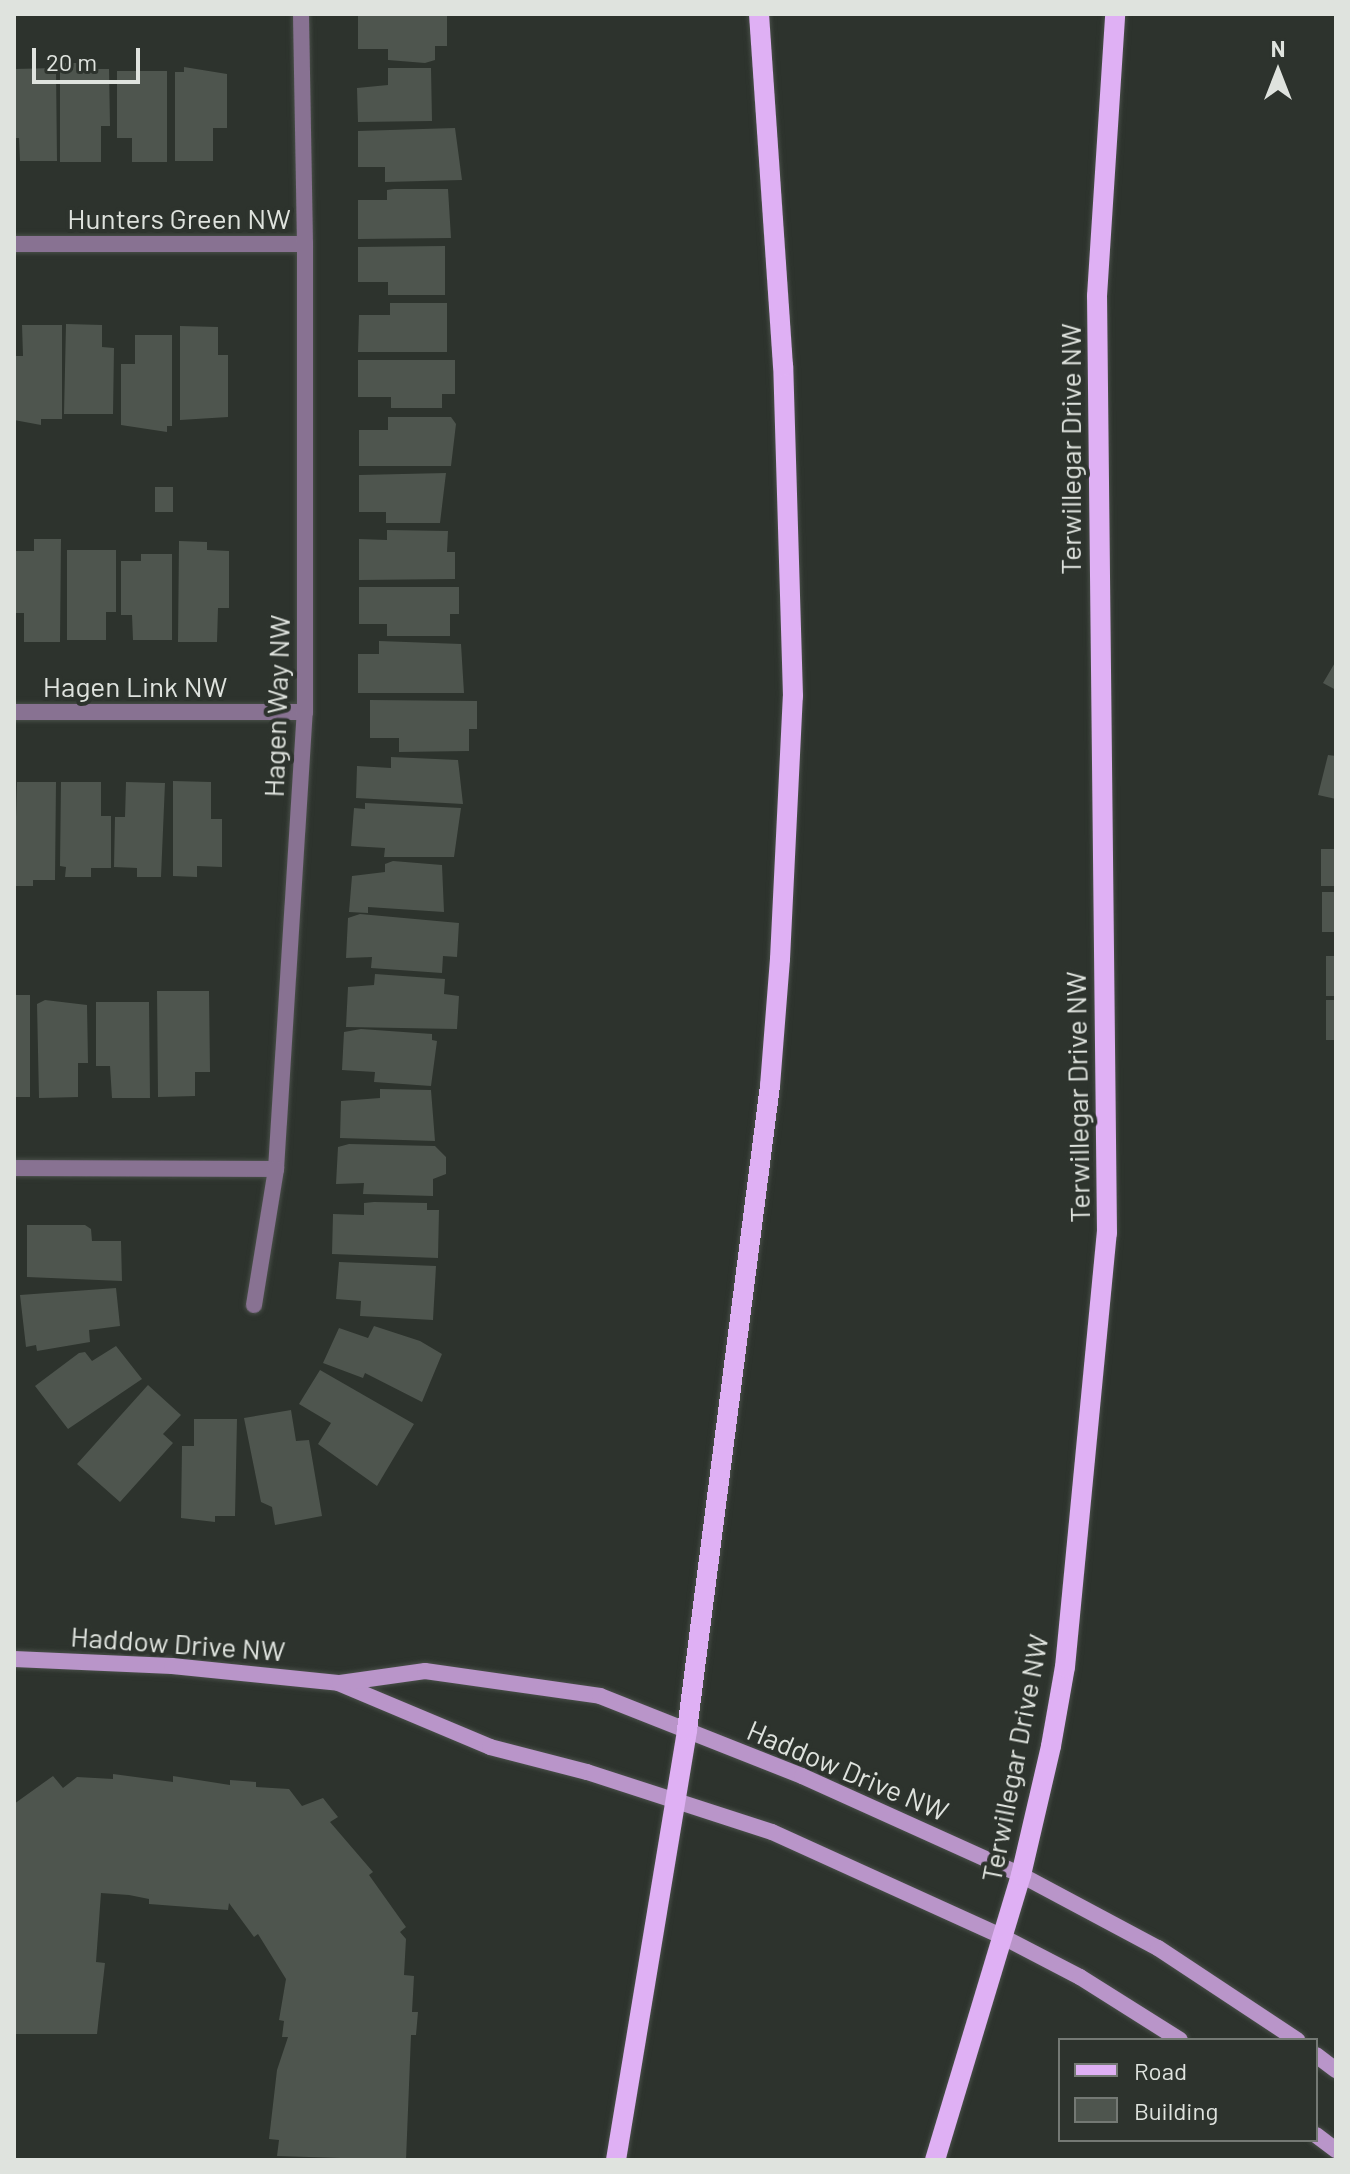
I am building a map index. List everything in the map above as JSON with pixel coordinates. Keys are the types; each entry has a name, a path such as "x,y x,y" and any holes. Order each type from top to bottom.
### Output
{"main road":[{"path":"616,2160 687,1730 770,1086 793,696 783,366 759,14"},
{"name":"Terwillegar Drive NW","path":"935,2160 1021,1875 1065,1667 1107,1233 1097,296 1115,14"}],"street":[{"name":"Hunters Green NW","path":"14,244 305,244 301,14"},
{"name":"Hagen Way NW","path":"254,1305 276,1169 305,712 305,244"},
{"name":"Hagen Link NW","path":"14,712 305,712"},
{"path":"14,1168 276,1169"},
{"name":"Haddow Drive NW","path":"14,1659 172,1666 338,1683 425,1671 538,1684 600,1696 687,1730 1021,1875 1158,1948 1294,2038"},
{"name":"Haddow Drive NW","path":"338,1683 490,1747 675,1801 785,1838 1003,1937 1177,2038"},
{"path":"1318,2056 1336,2070"},
{"path":"1318,2136 1336,2150"}],"building":[{"path":"358,14 447,14 447,46 435,46 435,60 425,63 388,60 388,49 358,49"},
{"path":"60,63 92,63 92,69 109,69 110,126 101,126 101,162 60,162"},
{"path":"184,67 227,74 227,128 213,128 213,161 175,161 175,72 184,72"},
{"path":"56,68 57,161 20,161 19,138 14,138 14,69"},
{"path":"388,68 431,68 432,121 358,122 357,88 388,85"},
{"path":"117,71 167,71 167,162 132,162 132,138 117,138"},
{"path":"455,128 462,180 385,182 385,167 358,167 358,131"},
{"path":"394,189 448,189 451,238 358,239 358,200 387,200 387,190"},
{"path":"445,246 445,295 388,295 388,282 358,282 358,247"},
{"path":"390,303 447,303 447,352 358,352 359,315 390,315"},
{"path":"66,324 102,325 102,347 114,348 113,414 64,414"},
{"path":"22,325 62,325 62,419 41,419 41,425 14,420 14,356 23,356"},
{"path":"180,326 218,327 218,355 228,355 228,417 180,420"},
{"path":"135,335 172,335 172,426 167,426 167,432 121,425 121,364 135,364"},
{"path":"358,360 455,360 455,394 442,394 442,408 391,408 391,397 358,397"},
{"path":"388,417 451,417 456,424 451,466 359,466 359,430 388,430"},
{"path":"446,473 440,523 386,523 386,512 359,512 359,475"},
{"path":"155,487 173,487 173,512 155,512"},
{"path":"387,530 448,531 447,552 455,552 455,579 359,580 359,539 387,540"},
{"path":"34,539 61,539 60,642 24,642 24,613 14,613 14,551 34,551"},
{"path":"179,541 207,542 207,550 229,551 229,608 218,608 217,642 178,642"},
{"path":"67,550 116,550 116,612 106,612 106,640 67,640"},
{"path":"141,554 172,554 172,640 133,640 132,615 121,615 121,561 141,561"},
{"path":"359,587 459,587 459,614 450,614 450,636 387,636 387,624 359,624"},
{"path":"379,641 461,644 464,693 358,693 358,654 379,654"},
{"path":"1336,661 1336,690 1323,683"},
{"path":"370,700 477,701 477,729 469,729 469,751 399,752 399,738 370,738"},
{"path":"1328,755 1336,756 1336,799 1318,795"},
{"path":"391,757 458,760 463,804 356,798 357,766 391,768"},
{"path":"173,781 211,782 211,819 222,819 222,867 197,866 197,877 173,876"},
{"path":"17,782 56,782 55,880 33,880 33,886 14,886"},
{"path":"61,782 101,782 101,816 111,816 111,868 91,868 91,877 65,877 66,867 60,866"},
{"path":"126,782 165,783 161,877 137,877 137,868 114,867 115,817 125,817"},
{"path":"365,803 461,808 454,857 384,857 385,848 351,846 354,808 365,809"},
{"path":"1321,849 1336,849 1336,886 1321,886"},
{"path":"393,861 442,865 444,912 368,907 368,913 349,912 352,876 385,872 385,864"},
{"path":"1322,892 1336,892 1336,932 1322,932"},
{"path":"360,914 459,923 457,957 443,956 442,973 371,968 372,957 346,958 348,918"},
{"path":"1326,956 1336,956 1336,996 1326,996"},
{"path":"375,974 445,979 444,994 459,996 457,1029 346,1027 348,987 374,985"},
{"path":"157,991 209,991 210,1072 195,1072 195,1096 158,1097"},
{"path":"14,995 30,995 30,1097 14,1097"},
{"path":"45,1000 87,1005 88,1063 78,1063 78,1097 39,1098 37,1004"},
{"path":"1326,1000 1336,1000 1336,1040 1326,1040"},
{"path":"96,1002 149,1002 150,1098 112,1098 110,1066 96,1066"},
{"path":"361,1029 432,1034 432,1040 437,1041 431,1086 374,1082 375,1072 342,1070 344,1032"},
{"path":"380,1089 431,1090 435,1141 340,1138 341,1101 380,1098"},
{"path":"349,1144 435,1146 446,1157 446,1174 433,1179 433,1196 363,1194 364,1183 336,1184 338,1147"},
{"path":"364,1203 427,1203 427,1210 439,1210 438,1258 332,1254 333,1214 364,1215"},
{"path":"27,1225 85,1225 91,1229 92,1241 121,1241 122,1281 27,1277"},
{"path":"339,1262 436,1266 433,1320 360,1316 361,1301 336,1299"},
{"path":"116,1288 120,1326 89,1330 90,1342 37,1351 36,1345 26,1347 20,1295"},
{"path":"374,1326 420,1341 442,1354 422,1402 365,1373 363,1378 323,1363 339,1328 368,1338"},
{"path":"116,1346 142,1379 68,1429 35,1386 79,1353 85,1352 92,1361"},
{"path":"320,1370 414,1424 377,1486 318,1444 331,1423 299,1404"},
{"path":"148,1385 181,1415 163,1434 173,1443 120,1502 77,1464"},
{"path":"291,1410 296,1441 309,1440 322,1516 275,1525 272,1507 261,1502 244,1418"},
{"path":"194,1419 237,1419 235,1516 215,1516 215,1522 181,1518 182,1446 194,1446"},
{"path":"113,1774 173,1782 173,1776 230,1785 230,1780 256,1782 256,1787 289,1789 302,1806 323,1798 338,1817 330,1822 373,1872 369,1875 406,1927 400,1932 406,1939 404,1975 414,1976 412,2012 418,2012 416,2035 411,2035 406,2160 277,2156 279,2140 269,2139 277,2070 288,2037 282,2037 284,2021 279,2020 286,1979 258,1934 254,1937 229,1903 228,1910 149,1904 149,1899 101,1893 96,1962 105,1963 97,2034 14,2034 14,1804 53,1776 63,1788 77,1777 113,1779"}]}
